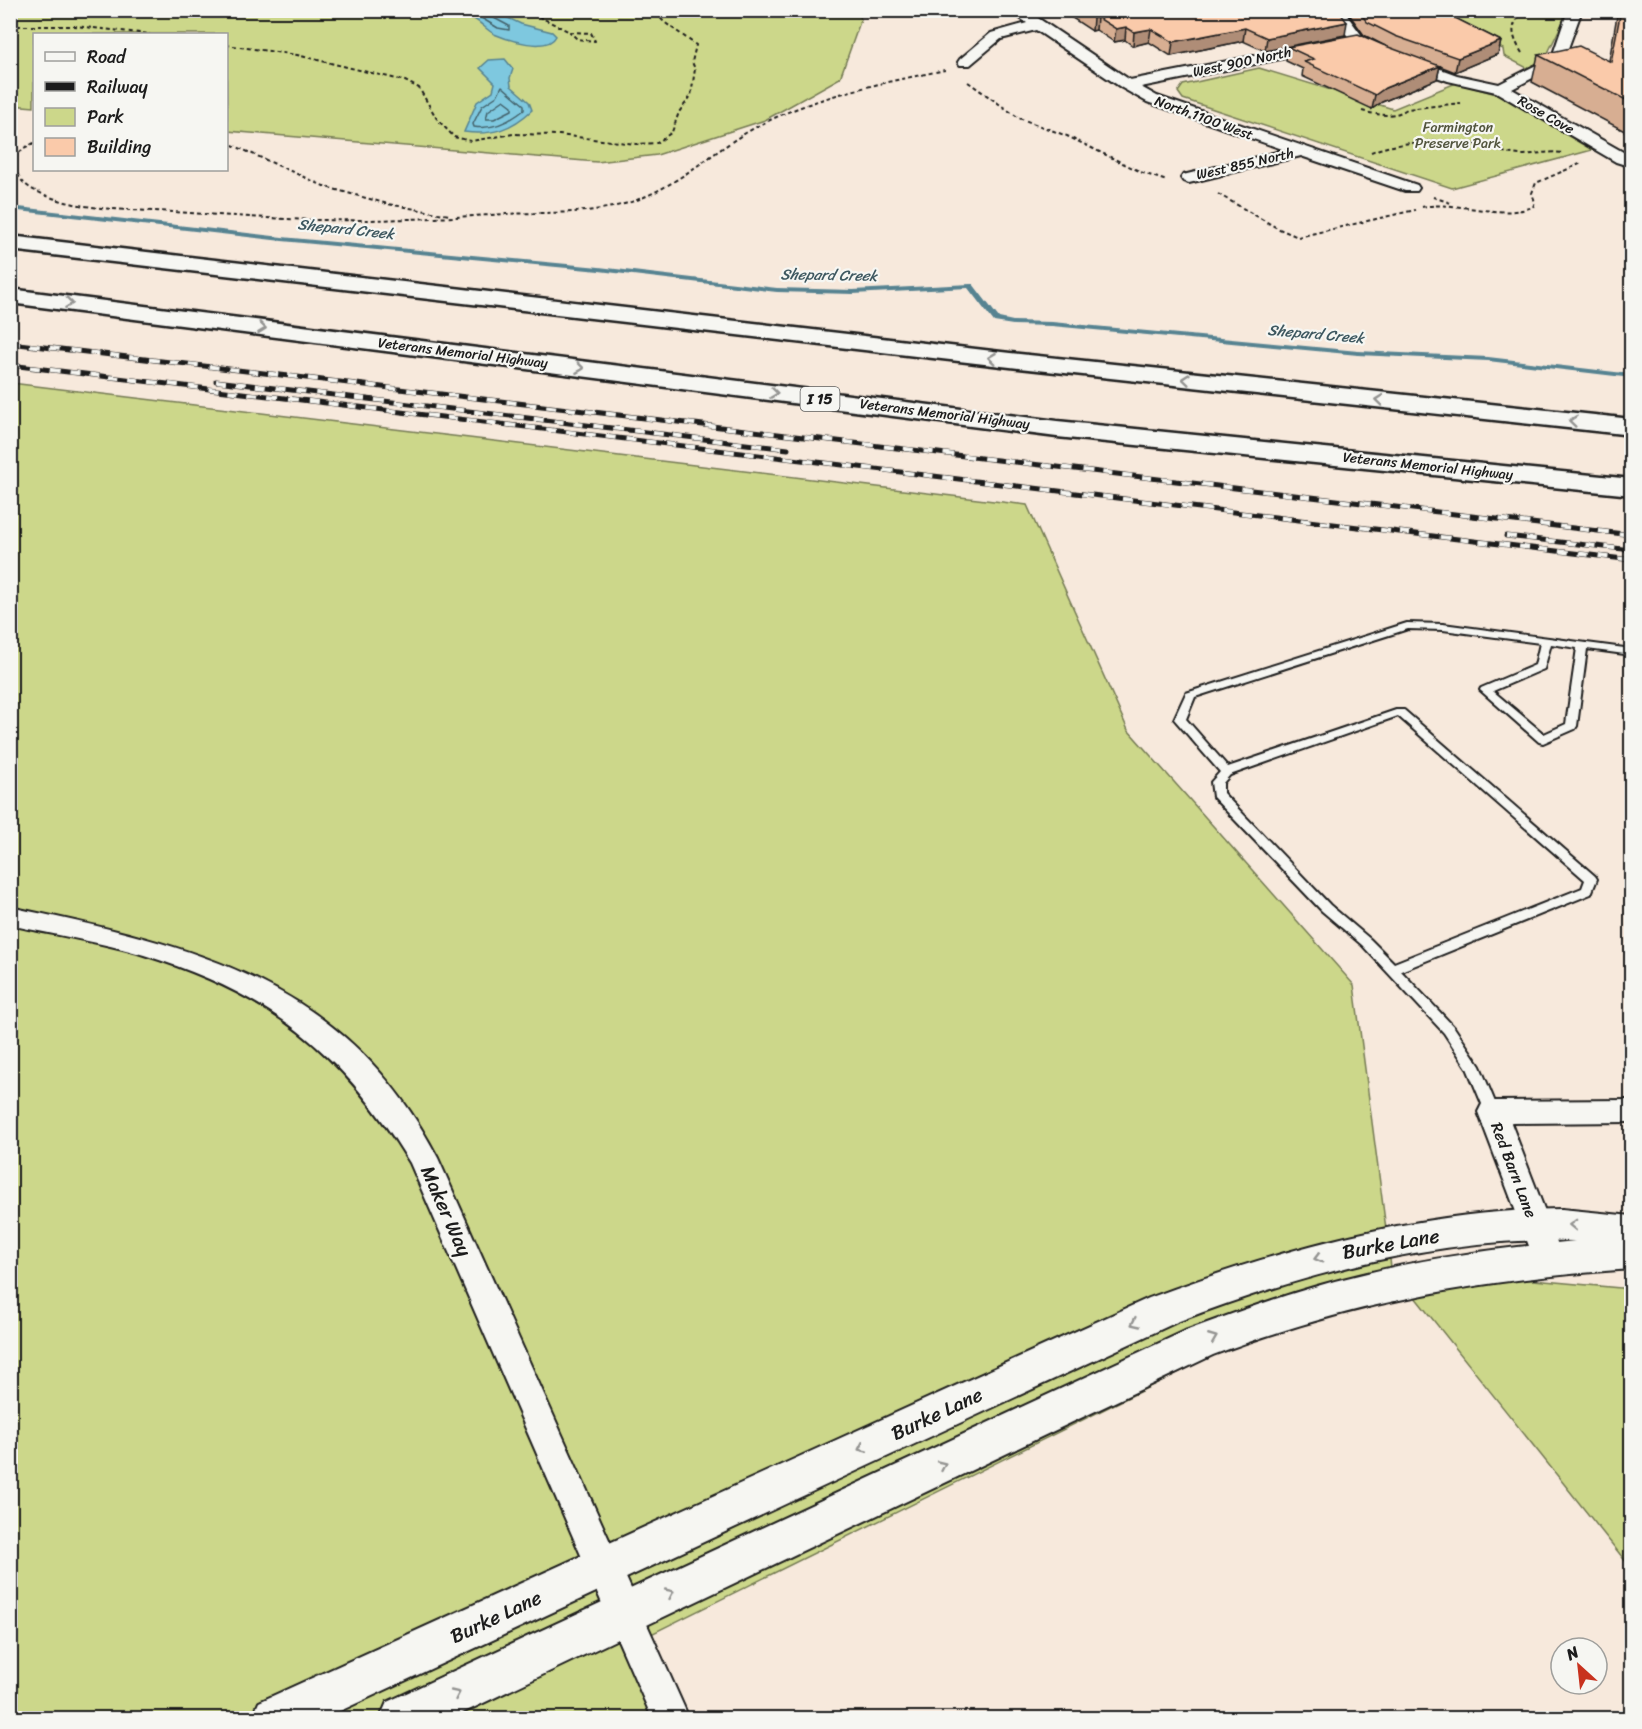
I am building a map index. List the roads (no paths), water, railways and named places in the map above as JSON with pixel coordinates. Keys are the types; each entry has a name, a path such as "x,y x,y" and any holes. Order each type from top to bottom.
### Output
{"highway":[{"path":"10,243 998,359 1632,427"},
{"name":"Veterans Memorial Highway","path":"10,296 1057,429 1632,487"}],"street":[{"name":"North 1100 West","path":"1016,10 1126,86 1152,99 1411,188"},
{"path":"1335,10 1347,42 1453,78 1501,89"},
{"name":"Rose Cove","path":"1501,89 1558,59 1575,10"},
{"path":"965,62 996,36 1037,25"},
{"name":"West 900 North","path":"1126,86 1347,42"},
{"name":"Rose Cove","path":"1501,89 1622,159 1632,162"},
{"name":"West 855 North","path":"1190,178 1301,151"},
{"name":"Maker Way","path":"10,916 146,946 191,960 233,977 304,1018 360,1067 389,1103 423,1158 671,1719"},
{"name":"Red Barn Lane","path":"1542,1241 1492,1112 1632,1111"},
{"name":"Burke Lane","path":"403,1719 1188,1348 1246,1324 1358,1290 1423,1275 1542,1241 1578,1225 1632,1232"},
{"name":"Burke Lane","path":"275,1719 1163,1310 1217,1289 1271,1271 1340,1253 1461,1232 1632,1253"}],"lane":[{"path":"1226,772 1180,719 1190,695 1407,626 1443,627 1632,652"},
{"path":"1546,642 1540,667 1485,690 1543,739 1571,726 1582,647"},
{"path":"1392,969 1587,891 1591,879 1400,712 1226,772 1217,782 1217,794 1326,908 1392,969 1461,1046 1473,1066 1492,1112"}],"water":[{"path":"447,11 493,11 521,24 552,32 556,36 545,44 518,42 494,34 471,18"},
{"path":"505,59 513,69 510,78 511,86 529,102 532,110 517,122 501,130 484,133 464,132 477,102 493,91 495,83 480,68 489,60"}],"waterway":[{"name":"Shepard Creek","path":"10,208 282,239 599,269 777,290 853,292 970,286 997,320 1013,323 1052,324 1358,353 1488,359 1632,376"}],"railway":[{"path":"10,343 1632,535"},
{"path":"10,365 1632,560"},
{"path":"216,381 788,449"},
{"path":"1506,536 1632,550"}],"park label":[{"name":"Farmington Preserve Park","path":"1458,136"}]}
